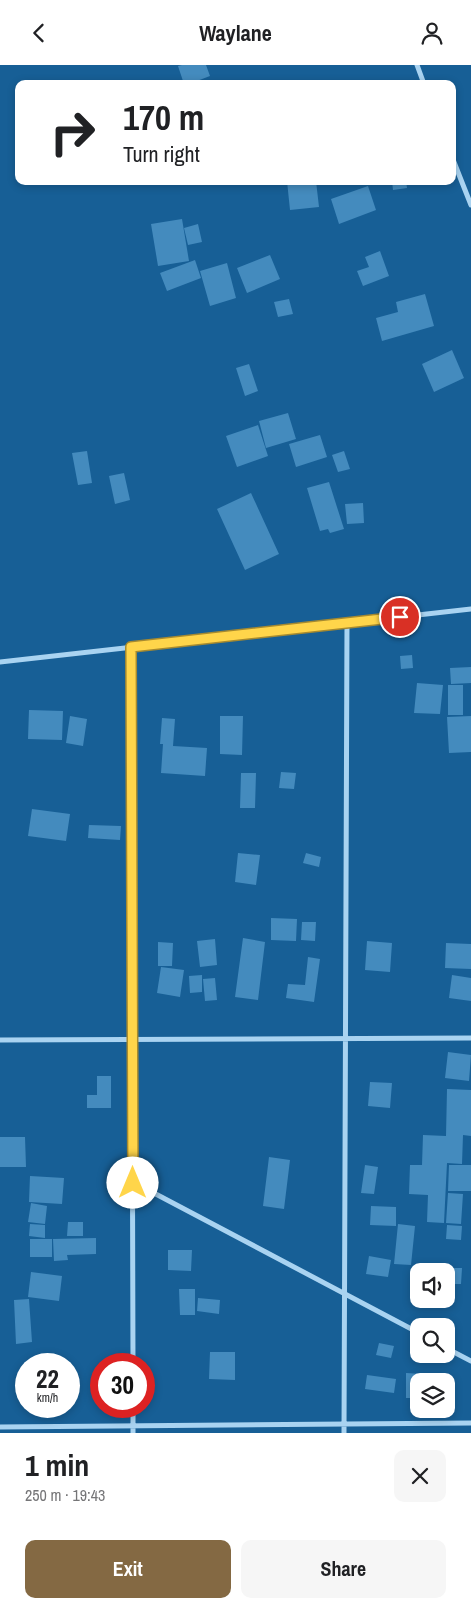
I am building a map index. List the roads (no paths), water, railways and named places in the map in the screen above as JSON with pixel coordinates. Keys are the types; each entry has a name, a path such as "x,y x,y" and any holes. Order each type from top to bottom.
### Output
{"street":[{"path":"417,65 423,80"},
{"path":"456,167 471,205"},
{"path":"0,662 471,609"},
{"path":"344,1433 347,623"},
{"path":"131,647 133,1353"},
{"path":"0,1041 471,1038"},
{"path":"133,1183 410,1328"},
{"path":"455,1353 471,1361"},
{"path":"134,1418 134,1433"},
{"path":"0,1427 471,1423"}]}
